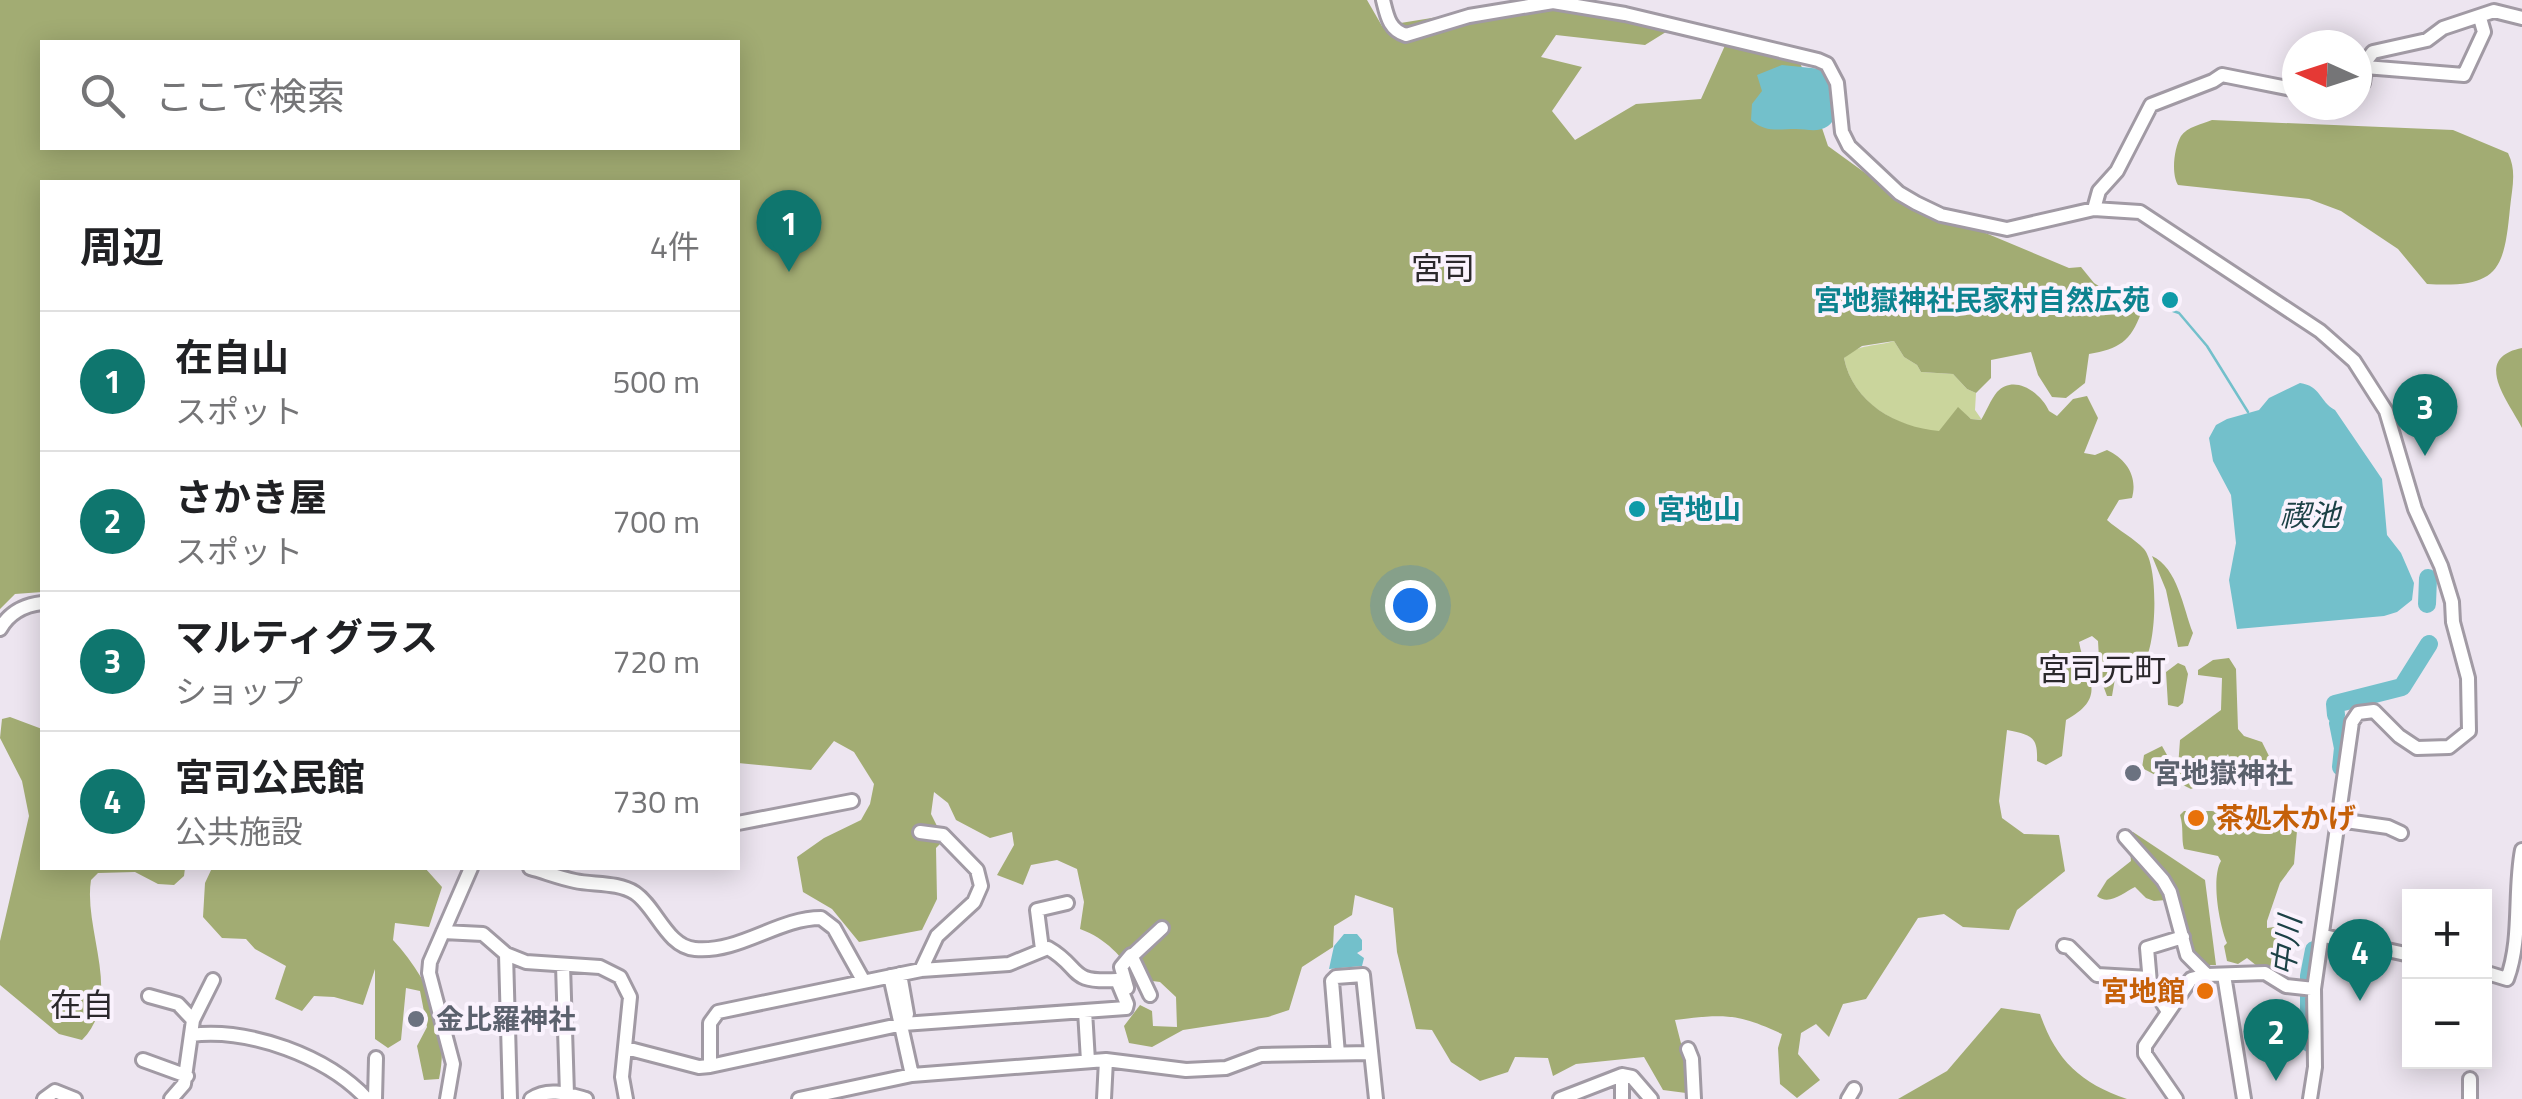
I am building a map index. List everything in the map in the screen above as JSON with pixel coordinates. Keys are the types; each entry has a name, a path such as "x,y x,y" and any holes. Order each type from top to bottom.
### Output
{"street":[{"path":"1383,0 1392,26 1406,35 1469,16 1553,2 1625,14 1818,60 1827,64 1837,82 1842,132 1849,146 1916,203 1941,215 2007,229 2094,209 2140,212 2267,294 2320,331 2354,361 2386,411 2410,496 2441,566 2468,678 2470,718 2469,731 2462,740 2449,747 2427,750 2409,744 2374,711 2358,713 2352,722 2314,990 2315,1067 2310,1099"},
{"path":"2372,53 2428,40 2442,28 2494,11 2522,18"},
{"path":"2372,68 2464,75 2484,32 2480,18"},
{"path":"2094,209 2099,191 2117,171 2151,105 2222,75 2282,87"},
{"path":"0,629 6,618 29,605 40,604"},
{"path":"740,822 852,801"},
{"path":"2339,820 2401,833"},
{"path":"920,832 943,835 978,870 981,886 974,902 937,936 920,970"},
{"path":"2125,837 2170,892 2188,955 2207,975"},
{"path":"2492,974 2507,978 2518,950 2517,876 2522,850"},
{"path":"447,1099 453,1064 429,974 470,870"},
{"path":"566,873 629,890 676,941 688,948 733,944 802,920 821,918 834,928 864,980"},
{"path":"1042,949 1037,910 1067,904"},
{"path":"626,1048 699,1067 903,1024 1126,1008 1133,1003 1121,967 1128,955 1133,956 1162,928"},
{"path":"443,932 483,934 506,954 526,962 600,967 620,977 630,998 622,1077 626,1099"},
{"path":"2324,936 2402,953"},
{"path":"2167,1010 2149,978 2147,948 2183,937"},
{"path":"2064,946 2070,947 2098,976 2149,978"},
{"path":"710,1066 710,1023 718,1012 920,970 1021,962 1042,949 1054,950 1079,978 1090,982 1118,980 1127,1004"},
{"path":"506,954 510,1099"},
{"path":"1133,956 1150,994"},
{"path":"563,965 567,1094"},
{"path":"2176,1099 2144,1054 2145,1046 2191,979 2265,972 2286,986 2314,990"},
{"path":"895,975 907,1014 903,1024 912,1075"},
{"path":"1338,1054 1332,981 1336,977 1364,975 1376,1099"},
{"path":"2224,975 2244,1099"},
{"path":"170,1099 180,1090 186,1076 194,1020 213,980"},
{"path":"148,996 178,1004 194,1020"},
{"path":"1085,1011 1088,1062"},
{"path":"192,1035 222,1032 254,1037 338,1073 367,1099"},
{"path":"1688,1049 1694,1099"},
{"path":"799,1099 912,1075 1106,1060 1186,1070 1226,1068 1262,1056 1370,1053"},
{"path":"375,1099 376,1058"},
{"path":"143,1060 186,1076"},
{"path":"1104,1099 1106,1060"},
{"path":"1622,1075 1622,1099"},
{"path":"1560,1099 1622,1075 1632,1077 1652,1099"},
{"path":"2470,1079 2470,1099"},
{"path":"44,1099 55,1091 75,1099"},
{"path":"531,1099 540,1092 586,1099"}],"green space":[{"path":"0,0 1367,0 1382,26 1450,15 1585,6 1674,27 1645,45 1556,35 1541,57 1582,67 1552,111 1575,140 1636,104 1701,99 1727,41 1799,59 1828,146 1897,196 2069,268 2081,267 2094,283 2141,313 2133,331 2122,342 2089,354 2085,383 2066,398 2052,397 2038,375 2031,352 1991,360 1991,378 1976,393 1953,374 1921,372 1894,341 1862,346 1844,358 1849,374 1867,400 1892,418 1923,429 1939,431 1958,407 1971,419 1981,420 1997,392 2012,385 2027,388 2057,416 2073,399 2087,396 2098,418 2084,453 2095,455 2107,450 2125,463 2132,476 2132,498 2119,500 2107,520 2140,545 2149,558 2154,589 2153,624 2143,664 2118,661 2112,696 2107,696 2100,677 2098,641 2092,636 2079,642 2091,694 2087,703 2066,720 2062,756 2046,765 2037,761 2034,741 2007,730 1999,801 2002,818 2024,834 2059,835 2065,871 2017,910 2009,930 1963,927 1944,914 1918,918 1866,999 1843,1004 1829,1037 1816,1024 1801,1033 1798,1054 1820,1080 1797,1098 1780,1084 1778,1048 1782,1034 1753,1022 1719,1016 1675,1020 1684,1055 1686,1093 1663,1090 1644,1057 1576,1064 1553,1076 1548,1058 1515,1057 1508,1072 1480,1081 1451,1062 1432,1030 1416,1029 1397,952 1393,908 1355,895 1352,915 1334,926 1333,947 1302,967 1289,1010 1183,1030 1152,1047 1129,1043 1124,1026 1140,1005 1152,1011 1153,1026 1177,1027 1176,997 1160,982 1137,979 1113,949 1080,929 1084,902 1077,869 1057,860 1031,865 1023,885 997,875 1014,845 1012,832 990,838 956,820 948,803 934,792 931,814 944,840 936,848 937,899 922,930 859,942 832,909 803,892 797,857 861,820 870,804 874,784 854,752 834,741 811,770 740,763 740,180 40,180 40,592 15,594 0,609"},
{"path":"2212,120 2453,130 2508,153 2513,187 2500,261 2493,271 2469,283 2427,284 2398,249 2341,211 2309,199 2178,185 2174,161 2181,136"},
{"path":"1894,341 1921,372 1953,374 1976,393 1975,410 1982,420 1971,419 1958,408 1939,432 1907,425 1866,400 1856,388 1844,358 1862,348"},
{"path":"2522,348 2522,428 2503,394 2496,371 2507,353"},
{"path":"2152,556 2168,570 2178,590 2193,633 2188,646 2178,647 2166,590"},
{"path":"2229,658 2236,669 2238,729 2244,736 2262,742 2269,756 2262,771 2250,778 2235,769 2228,754 2191,789 2177,782 2180,740 2221,710 2222,678 2198,675 2198,670 2213,660"},
{"path":"2178,663 2185,666 2188,674 2183,703 2178,707 2168,705 2166,672"},
{"path":"10,717 40,728 40,870 185,870 174,885 158,884 135,872 98,873 91,880 100,1004 94,1023 82,1040 59,1034 0,985 0,941 29,816 22,781 0,738 2,719"},
{"path":"2162,746 2167,755 2168,774 2163,779 2142,768 2144,755"},
{"path":"2184,811 2212,811 2246,819 2250,825 2260,826 2268,821 2297,831 2294,864 2280,883 2267,921 2267,928 2282,926 2283,932 2282,953 2273,967 2257,966 2247,958 2238,964 2227,961 2216,889 2221,861 2218,856 2184,849 2180,815"},
{"path":"2128,832 2205,880 2216,965 2204,965 2190,952 2174,927 2166,900 2146,898 2135,887 2111,899 2097,896 2107,880 2131,861"},
{"path":"211,870 427,870 442,887 429,927 395,923 393,940 417,971 434,1004 442,1040 439,1079 424,1080 417,1046 427,1027 420,991 406,988 401,1040 388,1048 375,1039 375,969 363,1005 314,996 302,1011 275,999 286,966 255,949 246,939 222,938 203,917 205,883"},
{"path":"2001,1008 2040,1014 2054,1044 2072,1068 2110,1093 2127,1099 1898,1099 1947,1071"}],"water":[{"path":"1782,65 1821,69 1825,74 1836,106 1828,126 1816,130 1772,129 1751,120 1752,104 1762,91 1757,75"},
{"name":"禊池","path":"2300,383 2316,390 2335,410 2382,479 2387,535 2401,553 2414,583 2412,600 2384,616 2237,629 2229,580 2236,543 2231,495 2213,461 2209,438 2216,425 2259,410 2269,398"},
{"path":"1344,934 1357,934 1362,940 1362,950 1357,953 1364,958 1362,966 1329,969 1334,946"}],"waterway":[{"path":"2173,311 2207,346 2248,412"},
{"name":"中川","path":"2427,604 2428,578"},
{"name":"中川","path":"2336,715 2335,704 2402,687 2429,644"},
{"name":"中川","path":"2338,723 2343,748 2341,767"},
{"name":"中川","path":"2309,1043 2309,976 2314,950"}],"place":[{"name":"在自山","path":"789,272"},
{"name":"宮地嶽神社民家村自然広苑","path":"2170,300"},
{"name":"マルティグラス","path":"2425,456"},
{"name":"宮地山","path":"1637,509"},
{"name":"宮地嶽神社","path":"2133,773"},
{"name":"茶処木かげ","path":"2196,818"},
{"name":"宮地館","path":"2205,991"},
{"name":"宮司公民館","path":"2360,1001"},
{"name":"金比羅神社","path":"416,1019"},
{"name":"さかき屋","path":"2276,1081"}],"district":[{"name":"宮司","path":"1443,269"},
{"name":"宮司元町","path":"2102,670"},
{"name":"在自","path":"82,1005"}]}
